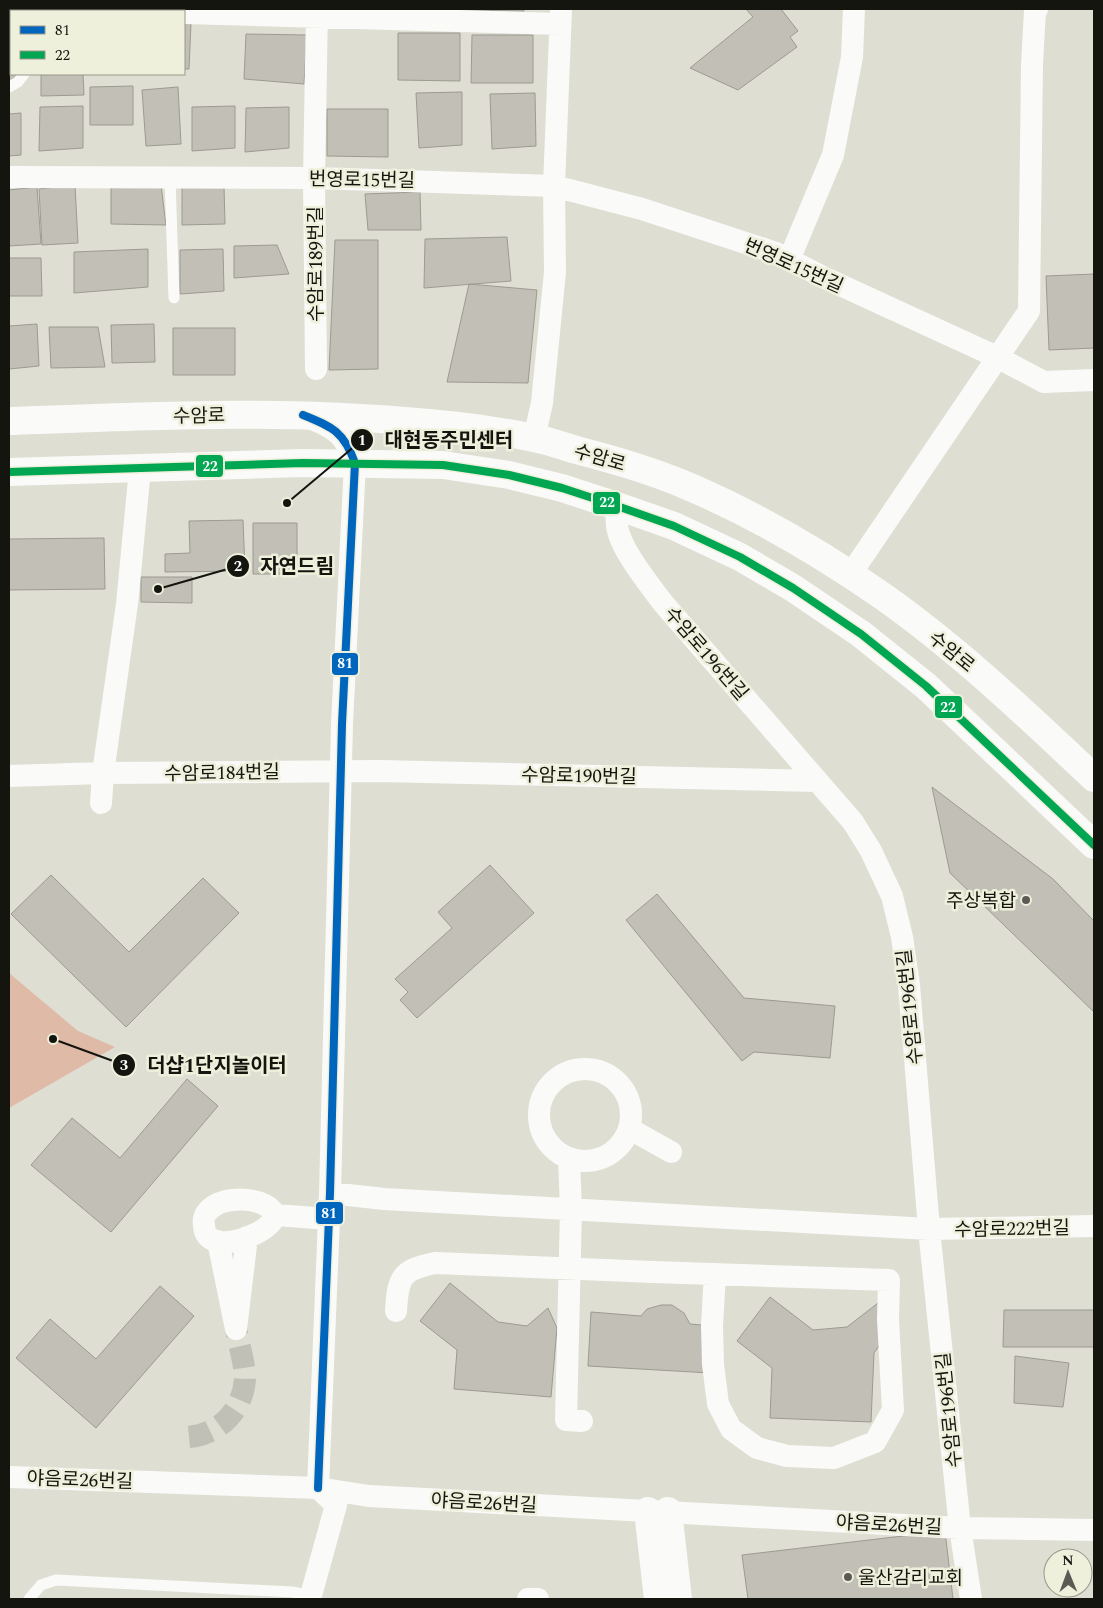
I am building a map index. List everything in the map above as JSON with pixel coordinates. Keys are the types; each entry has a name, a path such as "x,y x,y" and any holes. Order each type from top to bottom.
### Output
{"main road":[{"name":"수암로","path":"9,421 181,415 358,417 447,424 534,438 625,463 683,484 756,519 812,550 882,596 948,647 1016,705 1094,778"},
{"path":"9,472 303,463 443,465 508,475 562,488 617,506 674,526 740,557 793,588 861,634 926,686 1094,845"},
{"path":"658,1511 658,1599"},
{"path":"658,1511 678,1599"}],"street":[{"path":"789,260 833,155 852,57 854,9"},
{"path":"850,575 1029,311 1032,65 1035,10 1037,9"},
{"path":"185,13 560,16 554,186 555,272 542,403 534,438"},
{"name":"수암로189번길","path":"316,369 314,178 317,13"},
{"name":"번영로15번길","path":"9,177 314,178 554,186 642,209 776,253 834,283 997,358 1044,382 1094,380"},
{"path":"303,415 324,423 339,433 349,446 355,464 341,771 330,1193 318,1488 336,1506 311,1598"},
{"path":"102,803 103,773 127,604 140,468"},
{"name":"수암로196번길","path":"617,506 617,527 625,548 646,580 853,822 871,851 892,896 902,937 908,985 929,1229 960,1528 971,1599"},
{"name":"수암로184번길","path":"9,776 103,773 341,771"},
{"name":"수암로190번길","path":"341,771 817,781"},
{"path":"579,1068 595,1069 609,1075 621,1085 629,1098 632,1113 630,1129 623,1142 599,1160 569,1159 555,1151 545,1139 539,1125 538,1109 542,1094 552,1082 564,1073 579,1068"},
{"path":"630,1129 671,1152"},
{"path":"569,1159 571,1210 566,1420 582,1421"},
{"name":"수암로222번길","path":"330,1193 384,1199 929,1229 1094,1226"},
{"path":"276,1215 272,1224 246,1237 228,1242 213,1241 204,1232 205,1215 209,1209 220,1203 240,1200 253,1201 268,1206 276,1215 329,1219"},
{"path":"218,1241 236,1330 246,1237"},
{"path":"396,1311 397,1292 402,1277 414,1268 435,1263 569,1270 715,1274 889,1280 888,1319 892,1410 875,1442 834,1458 787,1456 757,1448 731,1429 718,1404 712,1364 715,1274"},
{"name":"야음로26번길","path":"9,1477 318,1488 369,1496 960,1528 1094,1530"},
{"path":"528,1599 538,1599"}],"lane":[{"path":"9,87 18,82 23,75"},
{"path":"170,178 174,298"},
{"path":"29,1599 41,1585 56,1580 292,1592 311,1598"}],"shaded area":[{"path":"9,973 78,1031 115,1047 9,1108"}],"building":[{"path":"524,9 524,11 462,10"},
{"path":"746,9 781,9 798,31 790,37 797,47 738,90 690,68 753,17"},
{"path":"191,23 189,69 185,69 185,24"},
{"path":"10,26 10,75 23,75 9,86"},
{"path":"398,33 460,33 460,81 398,80"},
{"path":"246,34 307,35 304,84 244,79"},
{"path":"472,35 533,35 533,83 471,83"},
{"path":"41,75 83,75 84,95 41,96"},
{"path":"133,86 133,125 90,125 90,87"},
{"path":"178,87 181,144 146,146 142,90"},
{"path":"462,92 462,145 419,148 416,93"},
{"path":"535,93 536,146 492,149 490,94"},
{"path":"83,106 83,148 39,151 40,107"},
{"path":"235,106 235,148 192,151 192,107"},
{"path":"289,107 289,148 245,152 246,108"},
{"path":"327,109 388,109 388,157 327,156"},
{"path":"21,113 21,155 9,156 9,114"},
{"path":"75,185 78,243 42,245 39,189"},
{"path":"161,185 166,225 111,224 111,186"},
{"path":"224,186 225,224 182,225 182,187"},
{"path":"37,187 41,244 9,246 9,190"},
{"path":"420,192 421,230 368,230 365,194"},
{"path":"507,237 511,281 424,288 425,239"},
{"path":"335,240 378,240 378,369 329,370"},
{"path":"277,245 289,274 234,278 234,246"},
{"path":"148,249 148,287 74,293 74,252"},
{"path":"223,249 224,291 180,294 180,250"},
{"path":"9,258 41,258 42,296 9,296"},
{"path":"1094,274 1094,348 1049,350 1046,276"},
{"path":"469,284 537,290 528,383 447,382"},
{"path":"37,324 39,366 9,369 9,326"},
{"path":"154,324 155,362 112,363 111,325"},
{"path":"49,327 98,327 105,367 51,368"},
{"path":"173,328 235,328 235,375 173,375"},
{"path":"243,520 245,571 165,572 165,554 190,553 189,521"},
{"path":"253,523 297,523 297,574 253,574"},
{"path":"104,538 105,589 9,590 9,539"},
{"path":"141,577 192,577 192,603 141,602"},
{"name":"주상복합","path":"932,787 1053,879 1094,921 1094,1012 950,873"},
{"path":"490,865 534,913 417,1018 400,1000 408,992 395,979 452,928 438,912"},
{"path":"51,875 129,952 203,878 239,913 126,1027 11,914"},
{"path":"657,894 744,998 835,1006 830,1058 754,1052 742,1061 626,920"},
{"path":"187,1079 218,1106 111,1232 31,1165 72,1118 120,1158"},
{"path":"450,1283 498,1322 527,1326 548,1308 557,1328 551,1397 454,1389 457,1350 420,1321"},
{"path":"160,1286 194,1316 96,1428 16,1358 50,1319 96,1359"},
{"path":"770,1297 813,1330 847,1327 878,1303 888,1333 874,1353 871,1422 770,1418 772,1368 737,1341"},
{"path":"661,1305 672,1305 684,1313 690,1324 712,1326 710,1373 588,1366 591,1312 641,1316 647,1309"},
{"path":"1004,1310 1094,1310 1094,1347 1003,1347"},
{"path":"1015,1356 1069,1363 1063,1407 1014,1403"},
{"name":"울산감리교회","path":"945,1531 953,1599 748,1599 742,1555"}],"tunnel":[{"path":"189,1437 200,1435 220,1426 228,1419 240,1401 245,1373 236,1329"}],"transit line":[{"name":"81","path":"303,415 330,427 342,437 355,463 342,724 330,1193 318,1488"},
{"name":"22","path":"9,472 303,463 443,465 509,475 562,488 617,506 674,526 740,557 793,588 861,634 926,686 1094,845"}],"place":[{"name":"대현동주민센터","path":"287,503"},
{"name":"자연드림","path":"158,589"},
{"name":"주상복합","path":"1026,900"},
{"name":"더샵1단지놀이터","path":"53,1039"},
{"name":"울산감리교회","path":"848,1577"}]}
